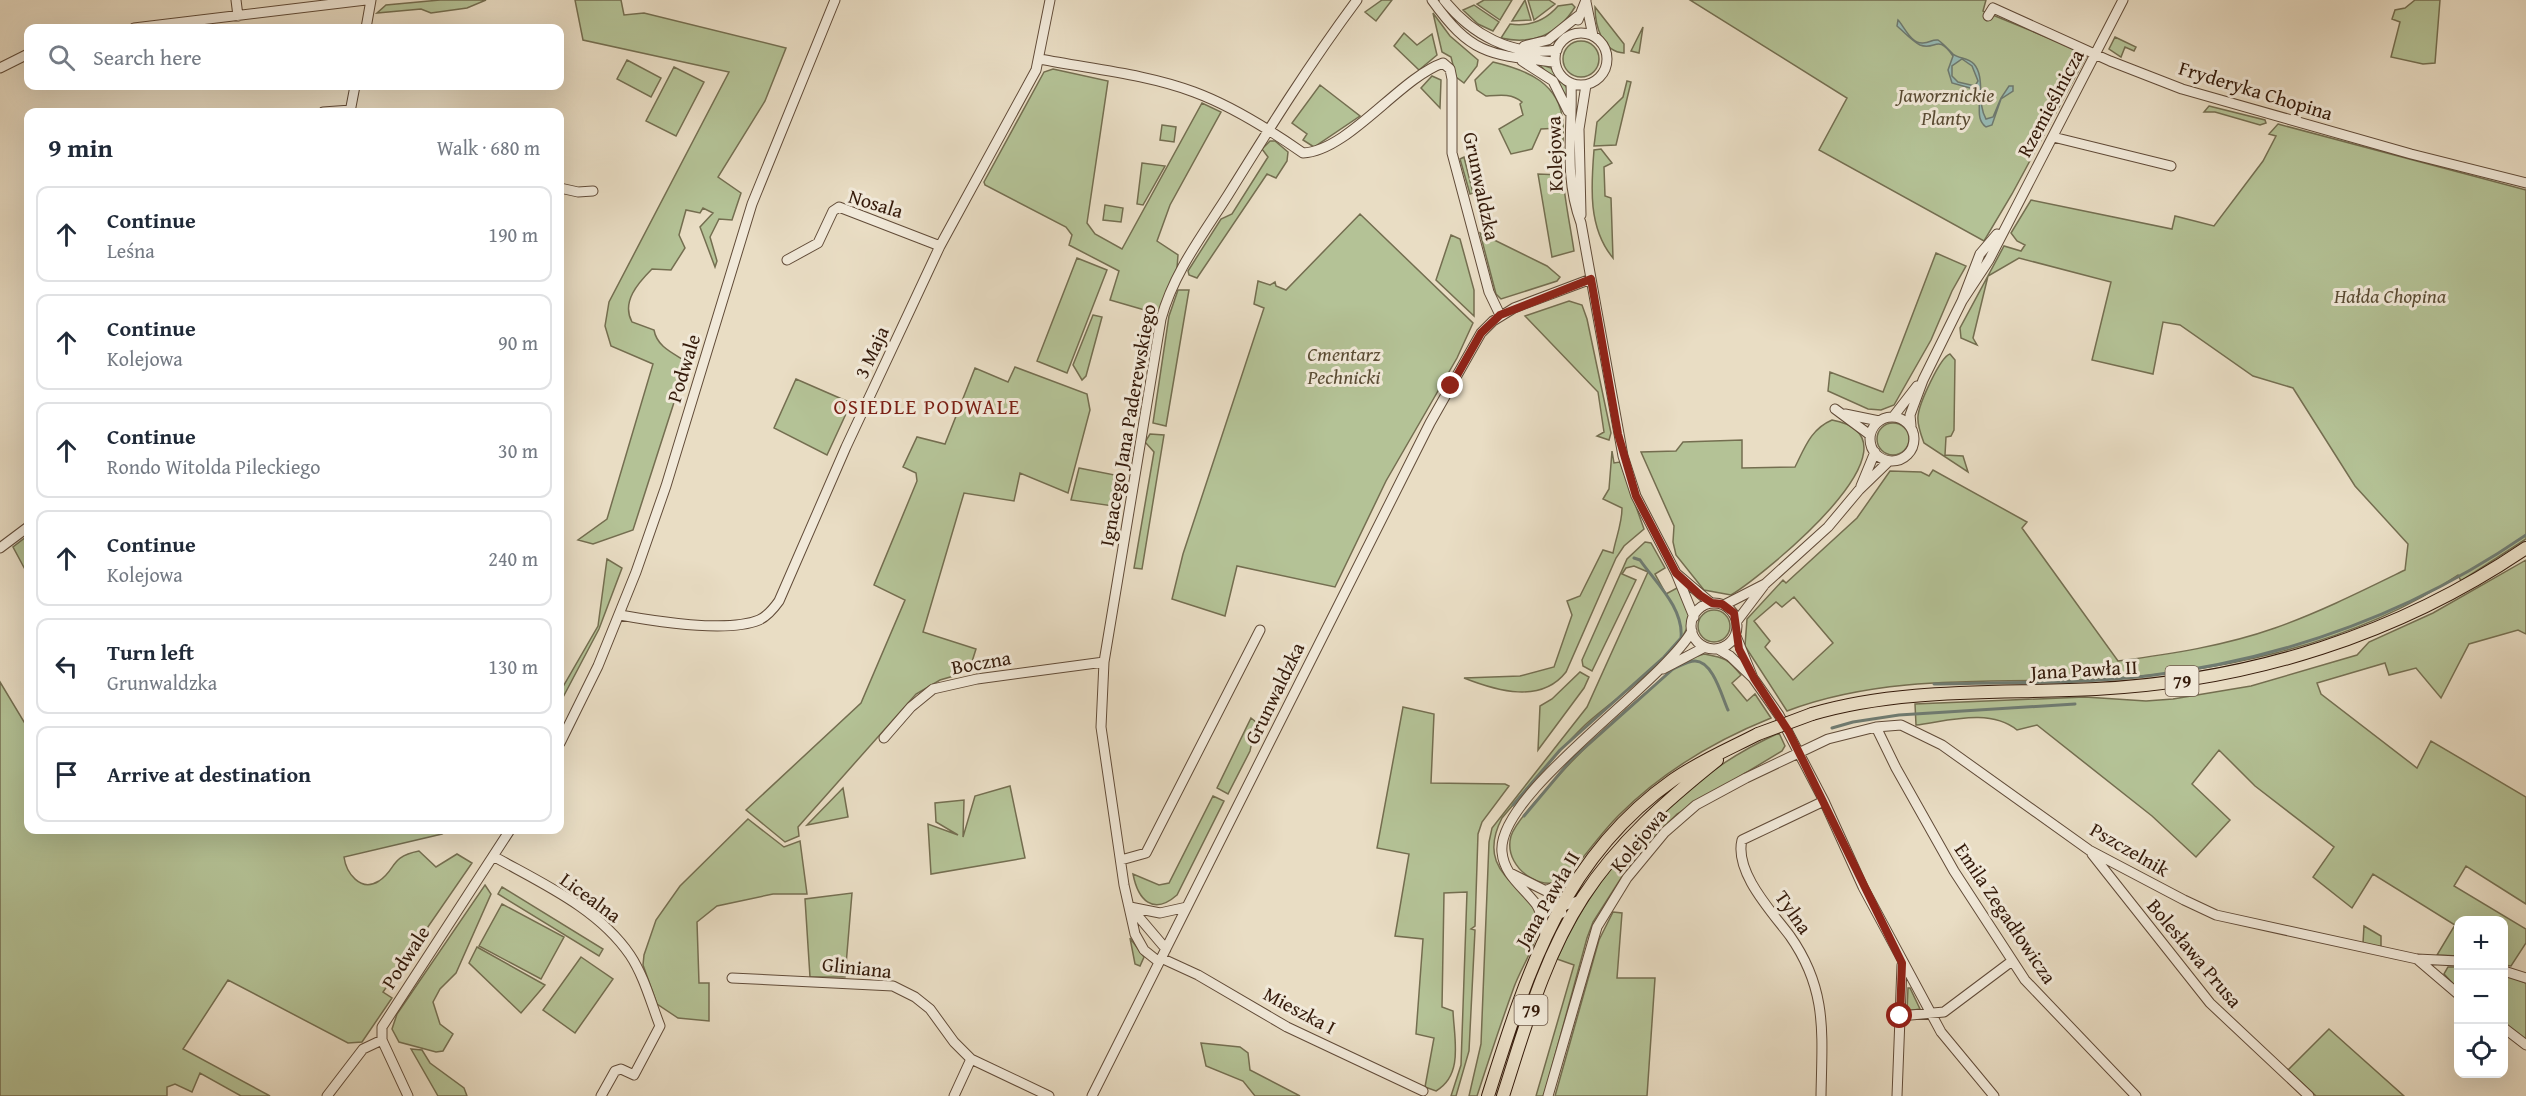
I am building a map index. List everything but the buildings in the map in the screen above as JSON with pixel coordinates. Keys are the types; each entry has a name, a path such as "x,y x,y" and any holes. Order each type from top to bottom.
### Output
{"main road":[{"name":"Jana Pawła II","path":"1488,1096 1528,974 1545,934 1579,877 1612,835 1658,791 1700,763 1758,734 1812,714 1853,704 1898,698 2137,686 2246,670 2320,650 2390,624 2469,584 2526,548"},
{"name":"Jana Pawła II","path":"1503,1096 1539,987 1565,927 1581,900 1629,838 1677,792 1732,747"}],"street":[{"path":"236,0 238,16"},
{"path":"169,24 366,0"},
{"path":"367,24 371,0"},
{"name":"Podwale","path":"564,735 620,615 666,486 752,204 835,0"},
{"name":"3 Maja","path":"620,615 665,623 732,625 757,621 775,607 940,246 1040,59 1050,0"},
{"name":"Ignacego Jana Paderewskiego","path":"1162,956 1144,950 1135,934 1120,860 1101,727 1104,662 1161,319 1169,292 1184,263 1268,130 1357,0"},
{"path":"1432,0 1464,39 1492,54 1530,64 1552,81 1566,106 1570,122"},
{"path":"1444,0 1460,18 1492,41 1536,50 1557,50"},
{"name":"Rzemieślnicza","path":"1923,380 1962,301 1980,254 2006,223 2097,54 2123,0"},
{"path":"1573,33 1593,36 1604,45 1607,62 1600,77 1586,85 1571,83 1562,77 1556,62 1557,50 1573,33 1586,1"},
{"path":"1586,1 1593,36"},
{"name":"Fryderyka Chopina","path":"1988,16 1993,9 2182,89 2526,183"},
{"path":"1519,47 1548,39 1578,16"},
{"path":"0,69 24,56"},
{"path":"1511,58 1556,62"},
{"path":"1040,59 1193,91 1268,130"},
{"name":"Grunwaldzka","path":"1268,130 1303,153 1315,153 1369,118 1429,68 1443,63 1450,69 1452,79 1452,153 1489,292 1500,315"},
{"name":"Kolejowa","path":"1571,83 1569,171 1572,199 1581,223"},
{"name":"Kolejowa","path":"1586,85 1578,149 1581,223 1623,456 1636,496 1676,573 1694,616"},
{"path":"351,108 354,90"},
{"path":"2053,137 2171,166"},
{"path":"564,189 578,192 593,191"},
{"name":"Nosala","path":"787,260 818,243 833,211 839,207 940,246"},
{"name":"Grunwaldzka","path":"1092,1096 1430,423 1481,333 1500,315 1591,279"},
{"path":"1893,417 1923,380"},
{"path":"1875,452 1889,460 1898,460 1911,450 1914,434 1910,415 1923,380"},
{"path":"1859,490 1875,452 1870,435 1840,412 1879,421 1893,417 1911,426"},
{"path":"1870,435 1879,421"},
{"path":"1737,621 1765,584 1828,527 1859,490 1889,460"},
{"path":"0,548 24,530"},
{"name":"Kolejowa","path":"1676,573 1712,603"},
{"path":"1724,605 1765,584"},
{"path":"1545,934 1537,905 1510,873 1504,862 1502,846 1510,822 1579,743 1661,670 1692,631 1694,616 1701,608 1712,603 1724,605 1734,613 1737,621 1736,636 1754,678 1779,715 1800,753 1902,963 1941,1032 1994,1096"},
{"name":"Grunwaldzka","path":"1120,860 1146,853 1260,630"},
{"path":"1692,631 1697,641 1705,647 1718,649 1725,647 1736,636"},
{"path":"1661,670 1705,647"},
{"path":"1718,649 1754,678"},
{"name":"Boczna","path":"884,738 911,707 933,689 977,679 1104,662"},
{"name":"Pszczelnik","path":"1800,753 1828,739 1876,727 1900,725 1942,745 2089,850 2184,900 2217,915 2417,959 2454,991"},
{"name":"Emila Zegadłowicza","path":"1876,727 1896,768 1954,871 2012,961 2055,1014 2136,1096"},
{"name":"Kolejowa","path":"1548,1096 1593,938 1603,914 1627,878 1665,832 1696,805 1800,753"},
{"name":"Tylna","path":"1821,1096 1823,1018 1819,996 1797,947 1756,891 1740,849 1742,840 1824,801"},
{"name":"Podwale","path":"382,1040 382,1027 387,1017 507,834"},
{"name":"Bolesława Prusa","path":"2089,850 2210,1003 2309,1096"},
{"name":"Licealna","path":"493,856 593,915 623,946 637,967 660,1026 634,1075 621,1069 615,1071 601,1096"},
{"path":"1510,873 1547,890 1560,907 1565,927"},
{"path":"1547,890 1579,877"},
{"path":"1537,905 1560,907 1581,900"},
{"path":"1130,907 1160,913 1187,907"},
{"name":"Ignacego Jana Paderewskiego","path":"1130,907 1162,956"},
{"name":"Mieszka I","path":"1162,956 1287,1027 1423,1091"},
{"path":"2417,959 2454,961"},
{"path":"1900,1016 1914,1013 1931,1015 1944,1012 2012,961"},
{"path":"1897,1096 1902,963"},
{"path":"2508,971 2526,978"},
{"name":"Gliniana","path":"732,978 893,986 915,997 930,1009 954,1042 971,1059 1049,1096"},
{"path":"2508,1031 2526,1045"},
{"path":"327,1096 363,1049 382,1040 408,1096"},
{"path":"954,1096 971,1059"}],"green space":[{"path":"440,0 486,0 467,8 431,13 421,9 377,13 386,5"},
{"path":"575,0 621,0 624,15 644,13 786,48 765,101 718,177 741,193 732,220 719,219 710,237 717,261 715,267 700,227 713,213 703,208 700,213 686,210 679,235 685,248 671,270 652,269 641,280 630,300 629,315 632,322 654,330 662,345 687,362 633,530 593,544 578,540 607,519 653,364 611,346 605,326 609,302 729,72 583,40"},
{"path":"1382,0 1392,0 1376,21 1365,12"},
{"path":"1484,0 1512,0 1500,20 1477,4"},
{"path":"1525,0 1531,20 1512,21"},
{"path":"1528,0 1549,0 1555,4 1534,20"},
{"name":"Jaworznickie Planty","path":"1690,0 1986,0 1983,11 2085,53 2086,57 1984,241 1819,150 1847,98"},
{"path":"2415,0 2440,0 2435,63 2423,64 2391,57 2400,22 2392,19 2395,10 2405,8"},
{"path":"1572,4 1575,7 1561,25 1543,36 1523,40 1501,38 1510,24 1531,24 1548,16 1558,6"},
{"path":"1474,5 1499,22 1493,31 1478,24 1463,10"},
{"path":"1595,7 1624,44 1624,53 1610,48 1605,43 1596,22"},
{"path":"1433,13 1450,36 1478,60 1477,66 1464,83 1456,77 1451,57 1442,52"},
{"path":"1643,27 1639,53 1631,51"},
{"path":"1404,33 1417,45 1432,34 1437,55 1419,70 1394,46"},
{"path":"2115,37 2136,47 2134,51 2125,47 2121,57 2109,49"},
{"path":"1581,41 1594,46 1599,59 1594,72 1581,77 1568,72 1563,59 1568,46"},
{"path":"627,60 661,78 651,97 617,79"},
{"path":"1493,62 1518,69 1540,80 1556,98 1561,109 1562,169 1574,251 1552,257 1538,174 1561,175 1560,128 1541,129 1532,149 1511,154 1499,129 1523,115 1520,104 1522,102 1510,96 1486,96 1477,90 1475,80"},
{"path":"1539,64 1551,68 1567,88 1567,98 1560,87"},
{"path":"674,67 704,82 676,136 646,121"},
{"path":"1053,69 1108,81 1087,223 1095,234 1122,249 1202,103 1221,112 1170,205 1157,241 1178,255 1177,268 1162,315 1110,300 1119,271 1069,245 1072,235 1066,227 985,185 984,182 1044,72"},
{"path":"1432,76 1441,80 1440,108 1421,88"},
{"path":"1627,81 1631,82 1616,145 1594,146 1597,122 1623,97"},
{"path":"1320,85 1360,116 1314,147 1303,140 1307,134 1292,123"},
{"path":"2209,106 2265,120 2266,123 2260,125 2215,112 2204,112"},
{"name":"Hałda Chopina","path":"2278,124 2526,190 2526,539 2461,581 2458,575 2416,600 2372,621 2325,639 2276,653 2176,672 2126,677 1968,681 1894,686 1822,700 1787,711 1745,646 1747,619 1783,580 1786,583 1857,518 1890,471 1921,472 1929,476 1933,470 2027,522 2022,528 2118,661 2197,649 2256,634 2325,608 2405,570 2408,544 2355,486 2293,388 2253,376 2180,325 2163,322 2153,374 2092,360 2111,282 2019,258 1988,276 1973,338 1977,345 1961,338 1960,328 2004,246 2021,251 2025,245 2017,241 2011,233 2031,200 2172,229 2175,216 2214,226 2263,161 2276,136 2269,134","holes":["1794,597 1833,643 1793,680 1765,647 1770,641 1754,621 1776,602 1782,607"]},
{"path":"1162,125 1176,127 1174,142 1160,140"},
{"path":"1270,141 1275,141 1288,152 1287,161 1276,178 1267,174 1197,278 1189,275 1188,271 1221,219 1232,214 1268,157 1262,149"},
{"path":"1601,149 1612,163 1604,167 1605,196 1611,198 1613,258 1599,234 1593,207 1594,150"},
{"path":"1464,157 1473,193 1470,194 1460,159"},
{"path":"1142,163 1165,166 1143,205 1137,204"},
{"path":"1105,205 1123,208 1121,222 1103,220"},
{"name":"Cmentarz Pechnicki","path":"1360,214 1473,323 1457,358 1386,481 1335,587 1237,566 1225,616 1172,599 1183,554 1264,308 1254,304 1258,281 1270,285 1275,282 1276,286 1286,290"},
{"path":"1480,233 1547,266 1560,277 1557,281 1501,299 1496,294"},
{"path":"1451,235 1460,239 1474,290 1474,316 1436,280"},
{"path":"1936,253 1966,266 1952,291 1931,340 1894,405 1881,410 1868,409 1828,391 1830,372 1883,392"},
{"path":"1077,258 1107,270 1067,373 1037,361"},
{"path":"1178,290 1189,290 1166,426 1153,423 1169,316"},
{"path":"1569,301 1582,305 1587,319 1611,433 1609,440 1597,436 1604,432 1598,392 1525,316"},
{"path":"1093,315 1102,317 1086,376 1082,380 1073,365"},
{"path":"1950,354 1955,360 1954,430 1951,436 1946,437 1945,455 1963,456 1968,472 1924,443 1918,423 1919,410 1926,392 1941,363"},
{"path":"1015,367 1087,394 1090,410 1068,493 1020,473 1014,501 964,493 923,632 976,649 970,668 964,673 940,680 916,694 798,827 799,836 785,842 746,810 861,703 905,600 874,585 917,481 916,473 903,467 917,437 945,444 975,368 1008,382"},
{"path":"796,379 851,403 827,455 774,428"},
{"path":"1832,420 1858,432 1864,453 1853,479 1831,508 1803,536 1748,583 1731,595 1704,590 1676,555 1673,542 1674,526 1641,452 1676,451 1683,442 1742,440 1742,468 1795,467 1814,434"},
{"path":"1893,423 1904,428 1909,439 1904,450 1893,455 1882,450 1877,439 1882,428"},
{"path":"1150,434 1164,435 1142,569 1134,568 1154,452 1145,442"},
{"path":"1612,451 1614,463 1620,462 1644,529 1624,546 1616,558 1566,672 1556,682 1544,688 1518,692 1490,687 1464,678 1520,676 1554,667 1572,615 1567,601 1580,596 1603,550 1613,553 1622,508 1603,499 1609,489"},
{"path":"1079,468 1125,477 1120,507 1071,500"},
{"path":"24,539 24,568 13,547"},
{"path":"1645,542 1651,543 1665,568 1655,574 1666,594 1677,588 1683,598 1689,613 1688,624 1668,655 1585,725 1502,818 1495,839 1495,856 1500,869 1530,902 1536,913 1538,927 1514,987 1477,1096 1469,1096 1481,1044 1489,842 1492,828 1587,707 1648,572 1634,566 1626,568 1622,574 1636,580 1592,671 1583,666 1582,660 1627,559"},
{"path":"607,559 622,568 599,629 564,695 564,685 598,626"},
{"path":"2526,560 2526,634 2518,630 2469,644 2441,698 2416,668 2389,675 2385,663 2317,683 2321,694 2417,768 2431,741 2526,797 2526,904 2466,866 2454,886 2504,916 2454,916 2454,924 2373,874 2352,908 2313,877 2334,847 2255,786 2219,750 2192,784 2230,820 2196,857 2152,816 2037,725 2017,730 1994,719 1968,718 1916,725 1915,704 2085,697 2146,701 2173,699 2251,686 2357,655 2369,642 2433,613"},
{"path":"1714,610 1725,615 1730,626 1725,637 1714,642 1703,637 1698,626 1703,615"},
{"path":"1704,654 1729,662 1741,675 1732,683 1747,701 1755,694 1771,718 1709,747 1653,785 1612,823 1565,879 1544,883 1526,875 1517,866 1510,849 1511,836 1524,815 1573,760 1629,707 1675,667"},
{"path":"1580,672 1589,677 1584,688 1538,750 1540,706 1552,699"},
{"path":"0,682 24,722 24,834 442,834 344,857 355,879 366,884 379,881 398,860 419,851 436,867 457,854 472,863 383,992 392,998 362,1042 348,1043 228,980 183,1049 270,1096 241,1096 200,1073 192,1092 175,1084 167,1087 167,1096 0,1096"},
{"path":"1403,707 1434,714 1431,783 1505,784 1509,786 1482,822 1478,834 1475,926 1471,929 1475,930 1469,1051 1456,1096 1451,1096 1461,1065 1467,892 1444,893 1442,1007 1453,1011 1455,1055 1451,1076 1436,1091 1425,1087 1434,1038 1416,1034 1423,939 1395,936 1409,854 1377,848"},
{"path":"1251,718 1256,722 1250,751 1228,794 1217,788"},
{"path":"1779,733 1785,746 1782,751 1677,814 1623,875 1593,922 1544,1096 1536,1096 1574,965 1557,959 1596,889 1620,857 1678,798 1710,773 1744,751"},
{"path":"1010,786 1025,858 931,874 928,824 958,835 936,822 935,803 964,800 963,837 975,796"},
{"path":"843,788 848,817 807,825"},
{"path":"1213,796 1224,801 1177,895 1161,904 1148,902 1139,891 1133,874 1159,885 1169,883"},
{"path":"748,819 784,847 800,841 807,894 773,894 717,906 697,922 699,983 709,983 709,1021 678,1018 657,1004 643,965 644,955 656,920 680,886"},
{"path":"485,885 491,894 456,973 440,989 433,1002 440,1024 453,1034 443,1051 436,1052 399,1042 392,1029 397,1014"},
{"path":"502,887 603,949 599,956 498,894"},
{"path":"852,893 845,977 810,977 805,899"},
{"path":"502,904 564,937 541,979 479,946"},
{"path":"1613,912 1622,913 1617,978 1655,978 1647,1096 1555,1096 1599,940"},
{"path":"2508,918 2526,929 2526,943 2511,966 2508,966"},
{"path":"2364,926 2381,936 2381,948 2363,943"},
{"path":"2454,927 2454,956 2437,955"},
{"path":"1130,938 1144,957 1140,966 1135,964"},
{"path":"477,947 545,985 521,1013 469,963"},
{"path":"581,957 613,979 575,1033 543,1010"},
{"path":"2448,967 2454,967 2454,985 2444,974"},
{"path":"2508,976 2526,983 2526,1040 2508,1026"},
{"path":"1908,988 1910,988 1920,1009 1907,1011"},
{"path":"2329,1029 2404,1096 2316,1096 2288,1070"},
{"path":"1201,1043 1240,1047 1248,1053 1250,1070 1300,1096 1255,1096 1243,1081 1206,1066"},
{"path":"411,1049 422,1050 430,1063 464,1088 467,1096 438,1096"}],"water":[{"path":"1898,20 1915,41 1923,43 1938,40 1948,49 1940,44 1920,45 1911,39 1897,26"},
{"path":"1948,49 1958,57 1974,64 1980,76 1982,105 1986,119 1993,117 2001,98 2009,86 2013,86 2013,91 2001,99 1992,125 1986,127 1980,119 1977,90 1952,83 1948,70 1953,56","holes":["1962,59 1972,66 1978,81 1975,86 1958,82 1952,76 1952,66"]}],"waterway":[{"path":"1934,684 2121,679 2248,658 2297,645 2392,610 2438,588 2526,535"},
{"path":"1513,805 1560,750 1664,657 1681,638 1681,627 1673,606 1640,560 1634,558"},
{"path":"1524,816 1571,760 1673,669 1695,661 1707,667 1720,689 1728,710"},
{"path":"1832,728 1853,722 1899,715 2075,704"}],"district":[{"name":"OSIEDLE PODWALE","path":"927,406"}],"route":[{"path":"1451,386 1481,333 1500,315 1527,302 1591,279 1618,434 1636,496 1676,573 1700,595 1712,603 1722,604 1734,613 1738,628 1736,636 1739,649 1754,678 1789,732 1902,963 1900,1016"}]}
